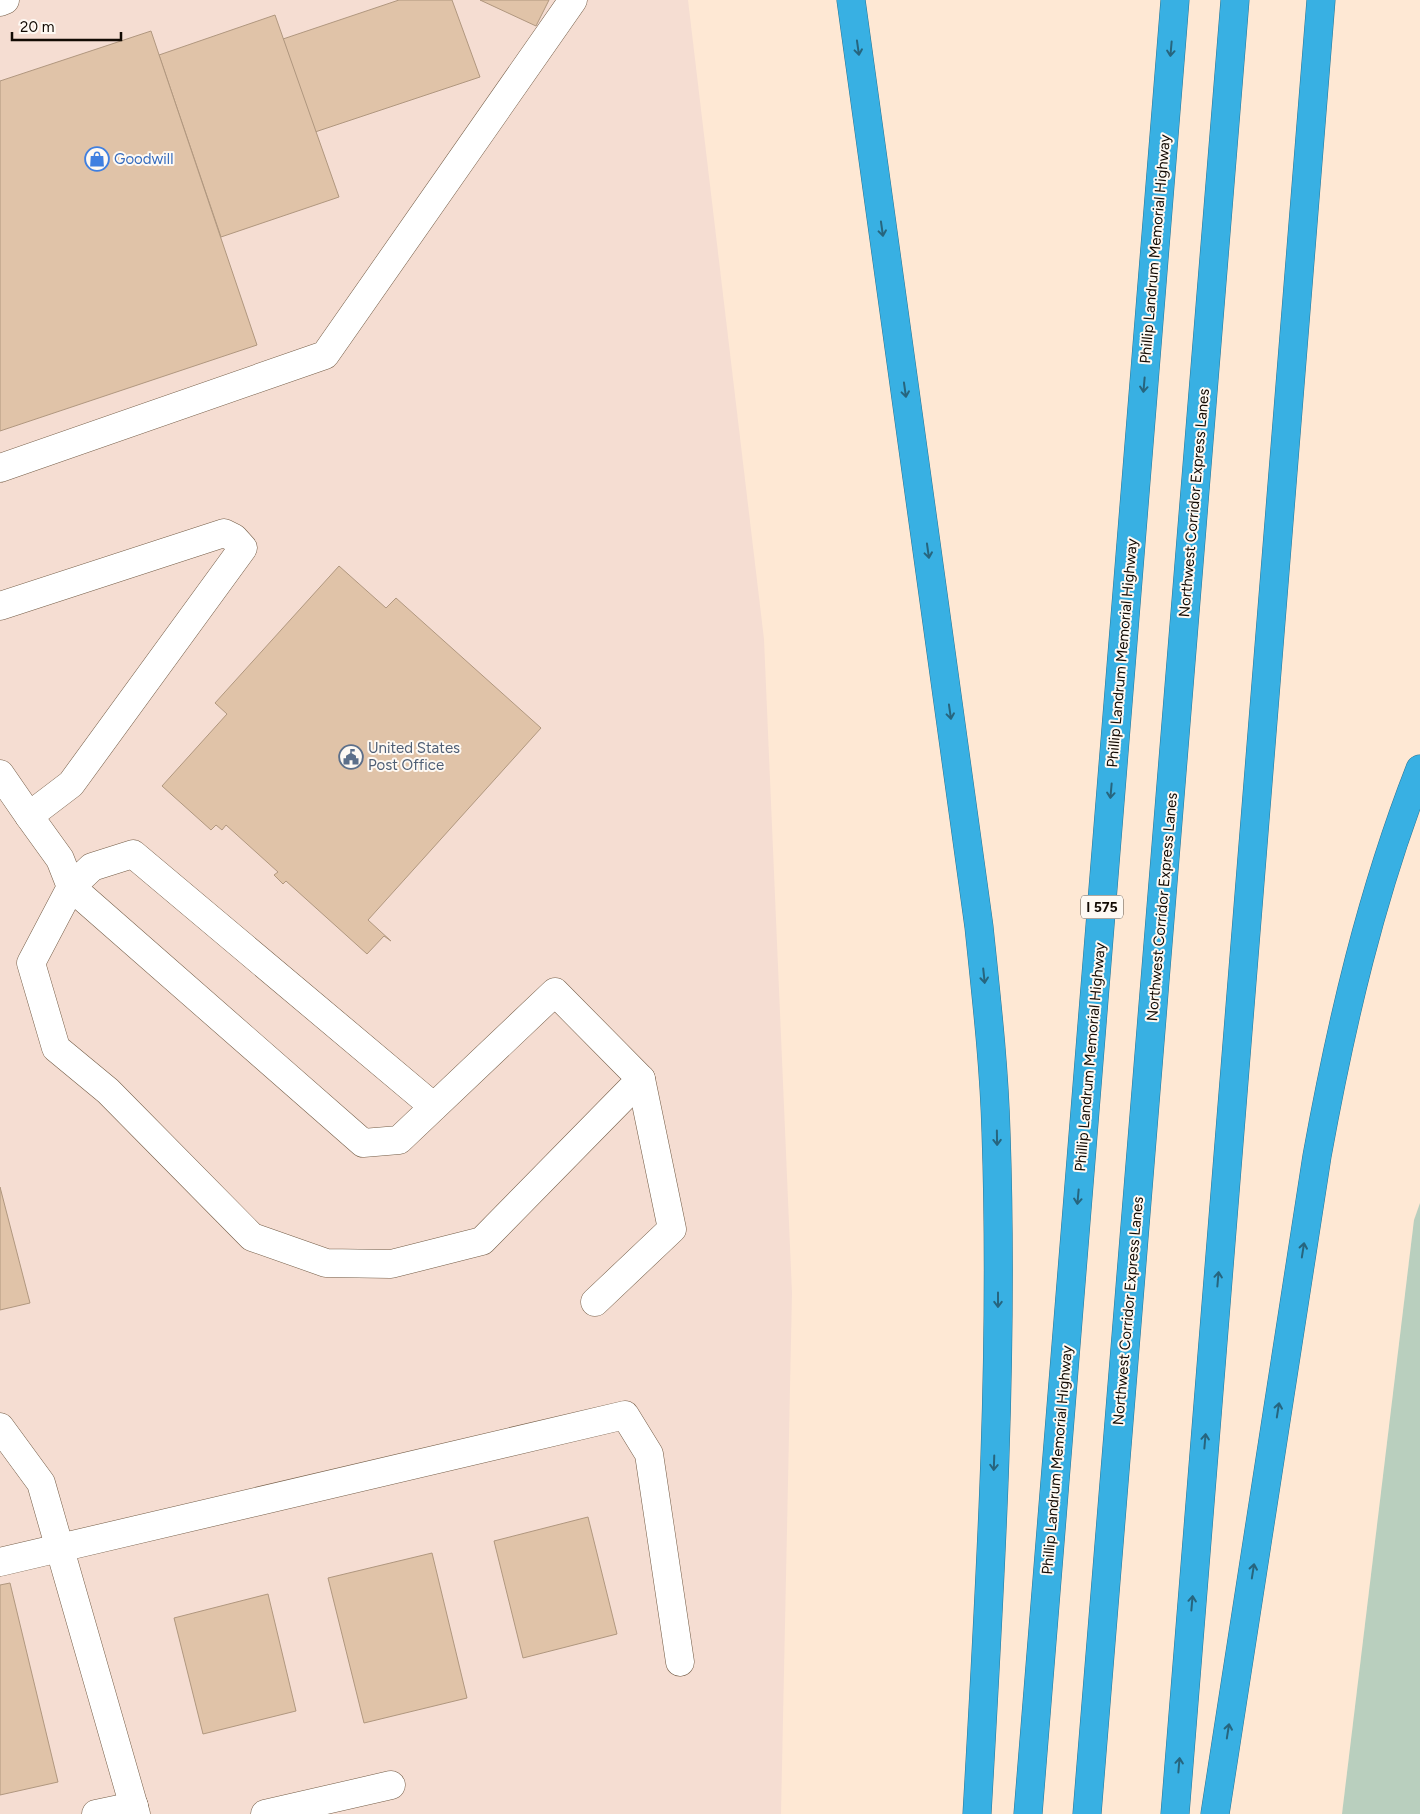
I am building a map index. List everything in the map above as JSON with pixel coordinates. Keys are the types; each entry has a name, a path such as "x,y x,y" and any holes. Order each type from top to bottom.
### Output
{"highway":[{"path":"851,0 979,927 991,1035 997,1166 998,1321 990,1571 977,1814"},
{"name":"Phillip Landrum Memorial Highway","path":"1028,1814 1175,0"},
{"name":"Northwest Corridor Express Lanes","path":"1087,1814 1235,0"},
{"path":"1175,1814 1321,0"},
{"path":"1215,1814 1314,1176 1334,1064 1356,968 1380,884 1420,769"}],"lane":[{"path":"0,2 5,0"},
{"path":"0,468 325,355 573,0"},
{"path":"0,606 224,533 234,538 243,548 71,784 28,816"},
{"path":"0,774 60,859 71,887 363,1143 399,1140 555,992 641,1079 672,1229 595,1302"},
{"path":"434,1107 133,854 92,867 71,887 30,963 56,1048 108,1091 252,1237 326,1263 391,1264 482,1241 641,1079"},
{"path":"0,1562 625,1415 649,1454 680,1662"},
{"path":"0,1427 42,1483 135,1810 96,1814"},
{"path":"265,1814 391,1785"}],"shaded area":[{"path":"0,0 688,0 764,639 792,1293 781,1814 0,1814"}],"green space":[{"path":"1420,1203 1420,1814 1342,1814 1414,1220"}],"building":[{"path":"399,0 452,0 480,77 315,132 283,39"},
{"path":"480,0 549,0 536,26"},
{"path":"275,15 339,197 221,237 159,55"},
{"name":"Goodwill","path":"151,31 257,345 0,431 0,81"},
{"name":"United States Post Office","path":"339,566 386,608 396,598 541,728 368,920 391,941 384,936 367,954 286,881 283,884 274,875 278,872 226,825 222,830 216,825 211,830 162,786 227,714 215,703"},
{"path":"0,1187 30,1303 0,1310"},
{"path":"588,1517 617,1634 523,1658 494,1541"},
{"path":"432,1553 467,1698 364,1723 328,1578"},
{"path":"10,1583 58,1782 0,1795 0,1585"},
{"path":"268,1594 296,1711 203,1734 174,1618"}],"place":[{"name":"Goodwill","path":"97,159"},
{"name":"United States Post Office","path":"351,757"}]}
